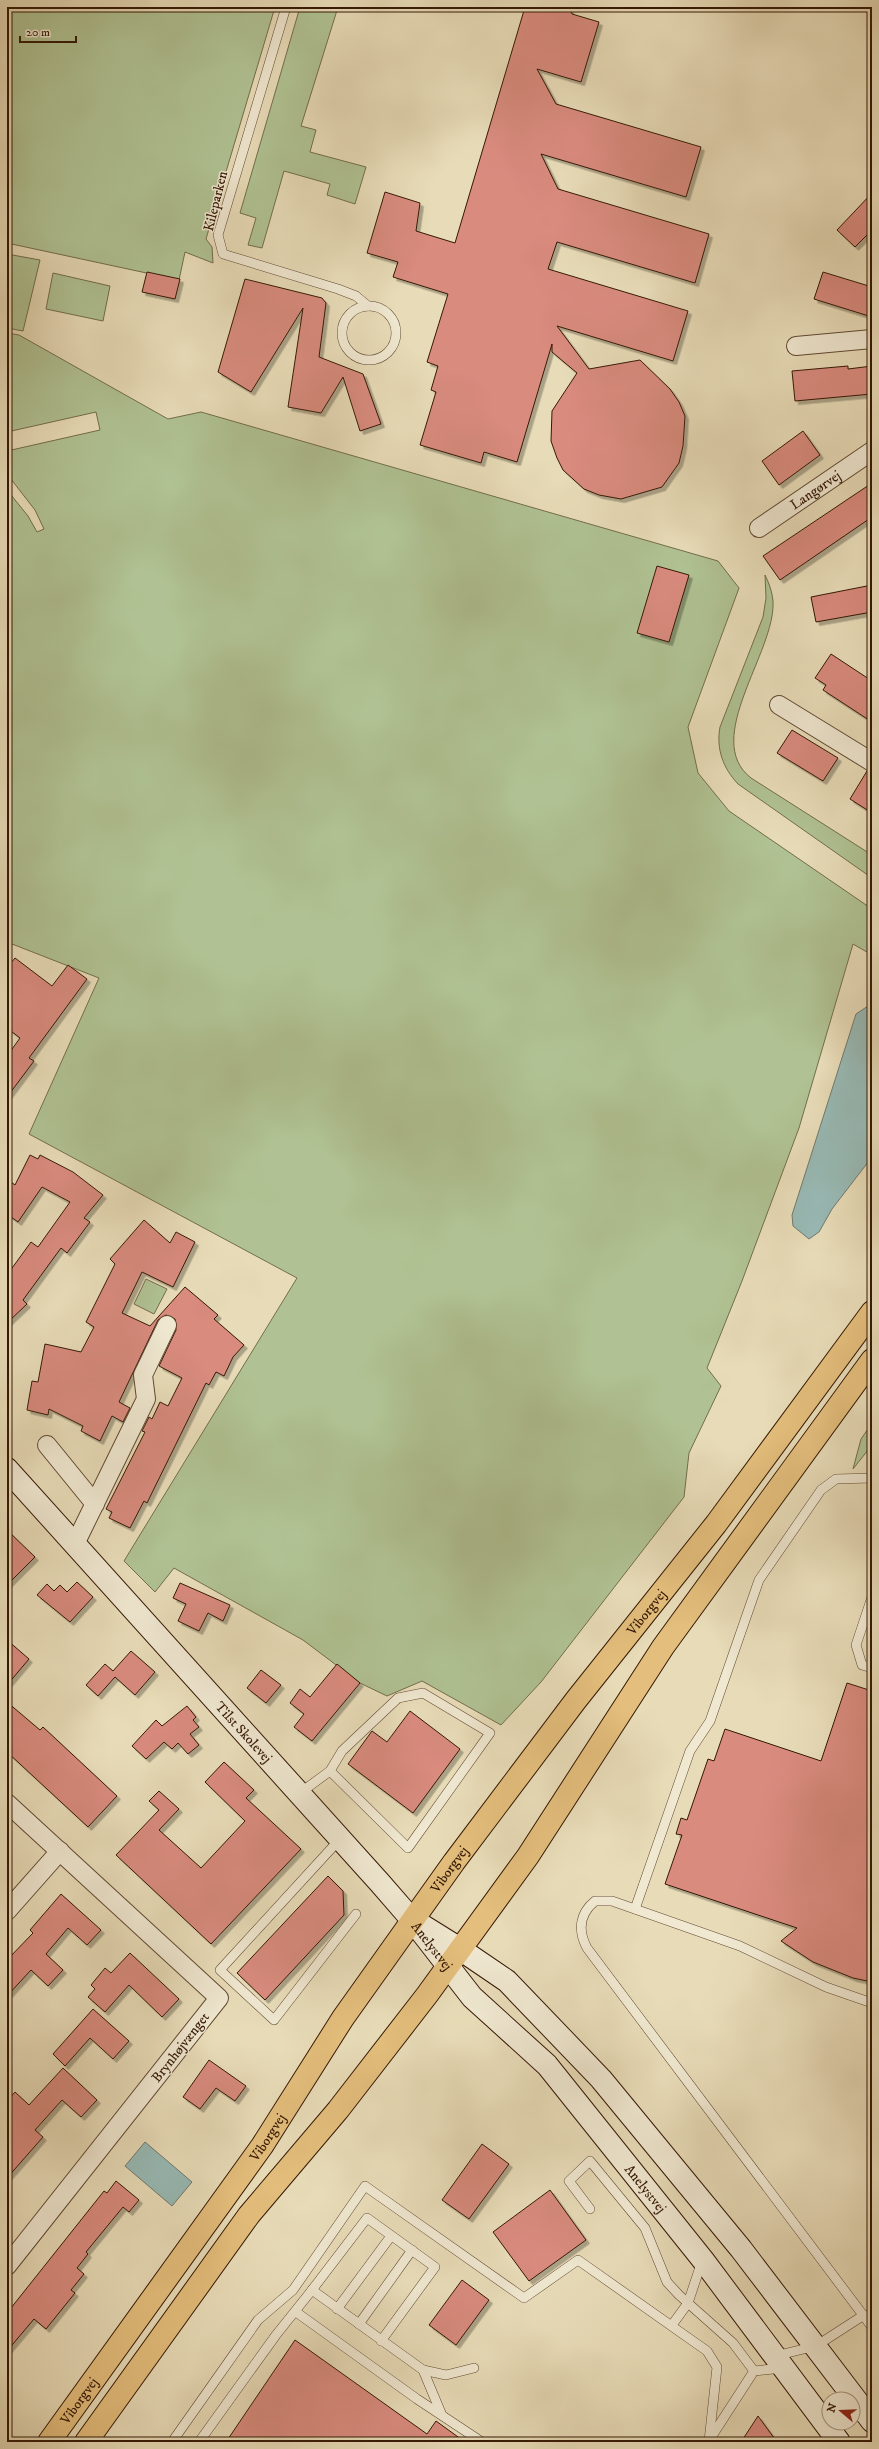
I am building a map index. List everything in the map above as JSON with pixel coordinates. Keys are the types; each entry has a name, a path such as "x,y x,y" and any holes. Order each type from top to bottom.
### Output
{"main road":[{"name":"Viborgvej","path":"49,2442 262,2146 343,2018 413,1921 576,1700 716,1524 872,1312"},
{"path":"86,2442 249,2215 338,2110 454,1957 528,1856 663,1647 872,1360"}],"street":[{"path":"796,346 872,339"},
{"name":"Langørvej","path":"759,528 872,451"},
{"path":"779,705 872,762"},
{"path":"75,1544 146,1399 143,1375 167,1325"},
{"path":"47,1445 95,1504"},
{"name":"Tilst Skolevej","path":"7,1469 300,1793 413,1921"},
{"name":"Brynhøjvænget","path":"7,1803 219,1998 7,2266"},
{"path":"7,1911 60,1851"},
{"name":"Anelystvej","path":"413,1921 454,1957 507,1981 601,2079 741,2249 872,2421"},
{"name":"Anelystvej","path":"454,1957 472,1997 547,2065 703,2260 839,2442"}],"lane":[{"name":"Kileparken","path":"286,7 218,235 223,254 338,289 356,296 368,306 385,311 395,326 394,344 389,352 373,360 356,358 344,345 341,336 342,327 351,312 368,306"},
{"path":"635,1909 690,1751 710,1720 759,1580 821,1490 836,1479 872,1478"},
{"path":"872,1597 856,1645 862,1665 872,1668"},
{"path":"300,1793 330,1771 342,1751 398,1698 423,1693 490,1733 408,1848 330,1771"},
{"path":"340,1839 220,1970 274,2020 356,1914"},
{"path":"872,2003 826,1987 740,1946 612,1901 595,1901 588,1907 581,1924 585,1944 872,2326"},
{"path":"590,2209 569,2181 590,2161 645,2228 667,2282 733,2343 754,2372"},
{"path":"172,2442 258,2320 292,2290 365,2186 524,2298 578,2260 707,2351 717,2367 708,2442"},
{"path":"199,2442 276,2335 296,2312 367,2218 435,2266 381,2340"},
{"path":"338,2309 391,2236"},
{"path":"359,2324 412,2250"},
{"path":"672,2326 688,2303 703,2260"},
{"path":"312,2290 423,2370 446,2375 474,2368"},
{"path":"296,2312 417,2399 441,2413 482,2442"},
{"path":"708,2442 754,2372 816,2346 864,2315"},
{"path":"423,2370 441,2413"}],"green space":[{"path":"7,7 275,7 206,239 212,247 213,263 185,252 179,280 7,243"},
{"path":"300,7 338,7 301,126 316,130 310,152 366,167 355,204 327,195 330,184 284,171 262,248 248,245 256,218 240,213"},
{"path":"7,254 40,260 23,331 7,328"},
{"path":"53,273 110,286 103,321 46,309"},
{"path":"7,333 19,335 168,419 201,412 718,561 739,588 688,727 698,773 729,811 872,909 872,955 853,944 799,1128 742,1281 707,1368 721,1386 689,1453 684,1497 541,1682 501,1725 422,1681 387,1696 360,1683 303,1640 174,1568 155,1592 124,1561 297,1278 29,1134 99,978 7,942 7,490 28,516 37,532 44,529 35,510 7,474 7,451 100,430 96,412 7,432"},
{"path":"765,575 770,587 773,601 771,622 764,645 744,694 737,718 734,741 738,761 751,778 872,855 872,878 738,784 728,771 722,758 719,743 720,727 763,617 766,598"},
{"path":"146,1279 167,1289 154,1314 134,1304"},
{"path":"872,1423 872,1445 853,1469 861,1439"}],"water":[{"path":"868,1006 872,1009 872,1157 832,1209 819,1232 809,1239 793,1226 792,1215 856,1014"},
{"path":"145,2142 192,2182 172,2206 125,2166"}],"building":[{"path":"525,7 569,7 572,14 599,22 581,82 537,69 556,104 701,147 686,197 541,154 558,189 709,234 695,283 557,242 548,269 688,311 673,361 557,326 589,369 640,360 670,389 679,402 685,416 683,446 679,463 662,487 621,499 599,495 584,489 563,470 557,458 551,441 552,411 577,373 552,352 552,344 517,462 484,452 481,463 420,445 436,392 431,390 438,366 427,362 448,294 393,277 398,262 367,253 385,192 420,203 416,231 455,243"},
{"path":"872,193 872,230 855,247 837,230"},
{"path":"147,272 180,279 175,299 142,292"},
{"path":"823,272 872,287 872,317 814,299"},
{"path":"245,279 322,298 326,303 319,357 363,374 381,424 360,431 343,377 321,413 288,407 303,308 251,392 218,372"},
{"path":"848,366 848,369 872,366 872,394 795,401 792,371"},
{"path":"803,431 820,455 779,485 762,461"},
{"path":"872,483 872,517 780,580 763,556"},
{"path":"657,566 689,575 669,642 637,633"},
{"path":"872,585 872,612 816,622 811,597"},
{"path":"831,654 872,681 872,722 823,690 826,685 815,678"},
{"path":"792,730 838,758 823,781 777,753"},
{"path":"867,771 872,772 872,813 850,799"},
{"path":"15,958 52,986 68,965 87,979 29,1058 34,1061 7,1097 7,1056 20,1038 7,1028 7,968"},
{"path":"30,1155 38,1159 40,1155 73,1172 103,1195 84,1218 90,1222 67,1253 61,1248 23,1300 27,1304 7,1323 7,1275 31,1242 38,1247 70,1202 42,1187 18,1222 7,1214 7,1179 15,1185"},
{"path":"144,1220 170,1243 176,1232 195,1242 173,1287 142,1272 122,1313 150,1326 185,1287 218,1315 214,1319 244,1345 233,1357 224,1376 216,1372 209,1385 206,1383 147,1503 144,1501 130,1528 109,1518 112,1512 106,1509 145,1432 142,1431 149,1417 152,1419 160,1402 168,1406 182,1378 159,1366 176,1330 175,1319 166,1315 158,1320 119,1402 130,1408 123,1422 112,1416 100,1441 81,1431 83,1426 49,1409 48,1415 27,1410 32,1381 38,1382 45,1344 81,1352 94,1327 86,1322 115,1264 110,1259"},
{"path":"7,1530 35,1557 7,1585"},
{"path":"77,1582 93,1597 70,1622 37,1595 47,1584 54,1591 60,1585 67,1592"},
{"path":"180,1583 230,1605 223,1621 208,1613 199,1631 178,1621 186,1604 173,1598"},
{"path":"7,1640 29,1659 7,1685"},
{"path":"131,1651 155,1672 135,1695 115,1677 98,1696 86,1685 105,1664 113,1671"},
{"path":"337,1664 360,1683 312,1741 294,1727 304,1714 290,1703 300,1689 310,1697"},
{"path":"261,1670 281,1685 266,1703 247,1688"},
{"path":"847,1683 872,1691 872,1982 853,1978 813,1962 781,1941 797,1928 665,1884 682,1835 676,1834 681,1818 687,1820 708,1759 714,1761 725,1729 821,1761"},
{"path":"7,1702 40,1730 43,1727 117,1796 88,1827 7,1752"},
{"path":"187,1706 196,1717 193,1720 199,1727 190,1734 199,1745 188,1754 178,1743 172,1749 164,1742 146,1759 132,1746 156,1720 162,1726"},
{"path":"410,1711 460,1749 413,1813 348,1764 372,1731 387,1742"},
{"path":"224,1762 254,1790 246,1798 301,1849 211,1944 116,1855 159,1810 149,1801 159,1791 179,1809 159,1830 201,1868 245,1821 205,1782"},
{"path":"328,1876 343,1891 344,1915 265,2000 237,1973"},
{"path":"61,1894 101,1930 87,1945 68,1928 46,1954 63,1970 48,1986 31,1970 7,1996 7,1960 33,1933 30,1930"},
{"path":"130,1953 179,1999 162,2017 129,1985 105,2012 88,1997 95,1989 91,1985 105,1968 111,1973"},
{"path":"93,2009 129,2041 113,2059 90,2038 65,2066 53,2054"},
{"path":"209,2060 246,2086 235,2101 216,2088 200,2109 183,2097"},
{"path":"63,2068 97,2100 81,2117 62,2100 35,2130 43,2137 7,2178 7,2101 15,2092 29,2105"},
{"path":"482,2144 509,2164 469,2219 442,2200"},
{"path":"116,2181 139,2200 129,2212 123,2207 86,2252 88,2254 77,2268 84,2274 71,2290 75,2293 46,2329 34,2319 7,2351 7,2313 104,2191 107,2193"},
{"path":"550,2190 586,2240 529,2281 493,2232"},
{"path":"462,2280 489,2300 456,2345 429,2325"},
{"path":"295,2340 427,2434 436,2421 465,2442 226,2442"},
{"path":"758,2416 777,2442 741,2442"}]}
